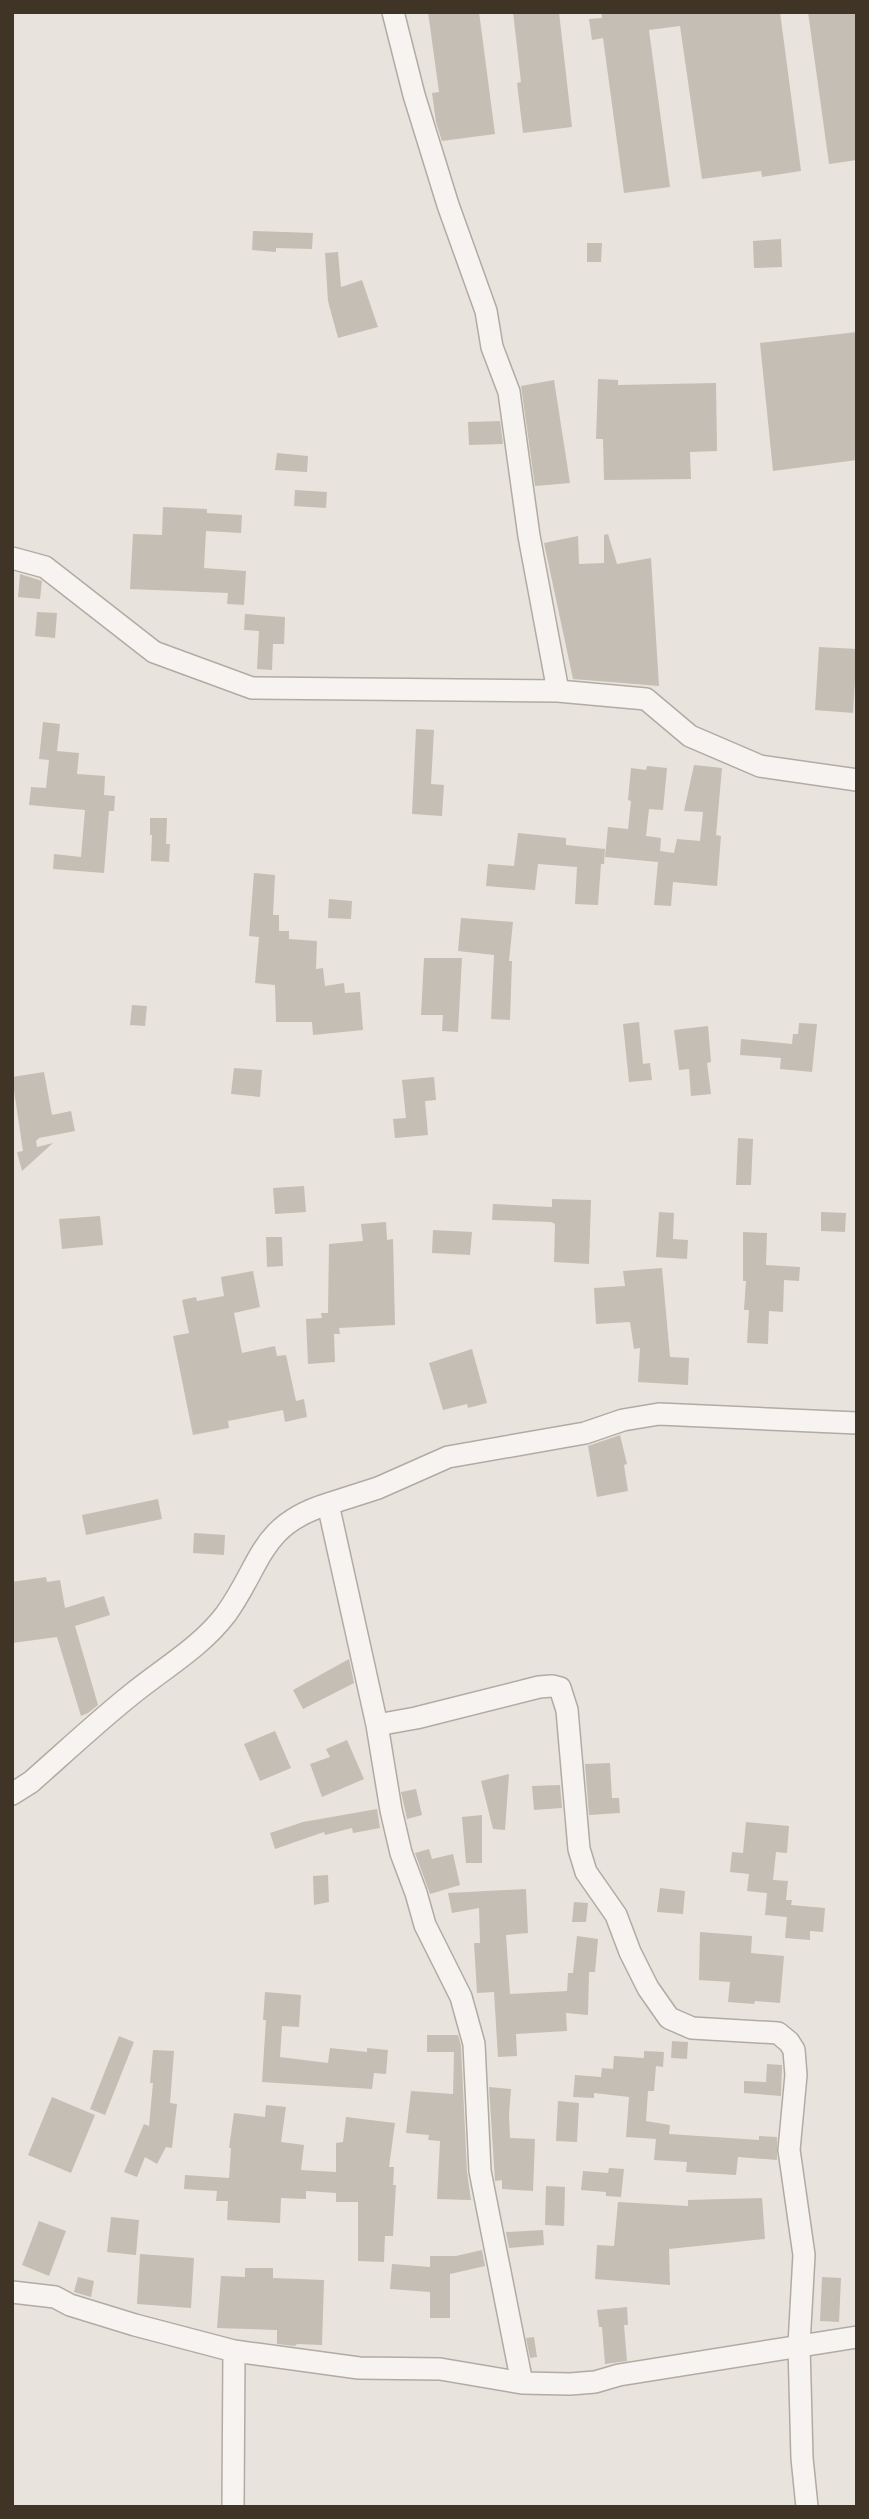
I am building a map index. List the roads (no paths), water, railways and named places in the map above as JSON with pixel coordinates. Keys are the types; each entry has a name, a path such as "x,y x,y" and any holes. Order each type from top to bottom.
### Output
{"street":[{"path":"393,12 414,95 448,205 486,311 492,347 509,392 529,536 558,691"},
{"path":"12,558 45,568 154,652 252,688 558,691 646,699 690,736 760,766 857,780"},
{"path":"12,1794 31,1782 132,1694 210,1632 227,1613 271,1538 295,1518 310,1510 378,1488 448,1457 585,1433 623,1420 659,1414 857,1423"},
{"path":"328,1504 377,1725 401,1853 425,1925 461,1997 474,2043 480,2171 522,2383"},
{"path":"377,1725 539,1687 552,1686 562,1690 567,1710 579,1849 583,1865 616,1914 629,1952 648,1989 669,2018 692,2028 778,2034 789,2042 794,2050 796,2075 789,2150 804,2255 799,2345 802,2458 807,2507"},
{"path":"12,2292 55,2297 70,2305 135,2325 234,2351 359,2368 440,2369 522,2383 595,2382 620,2375 857,2337"},
{"path":"233,2507 234,2351"}]}
